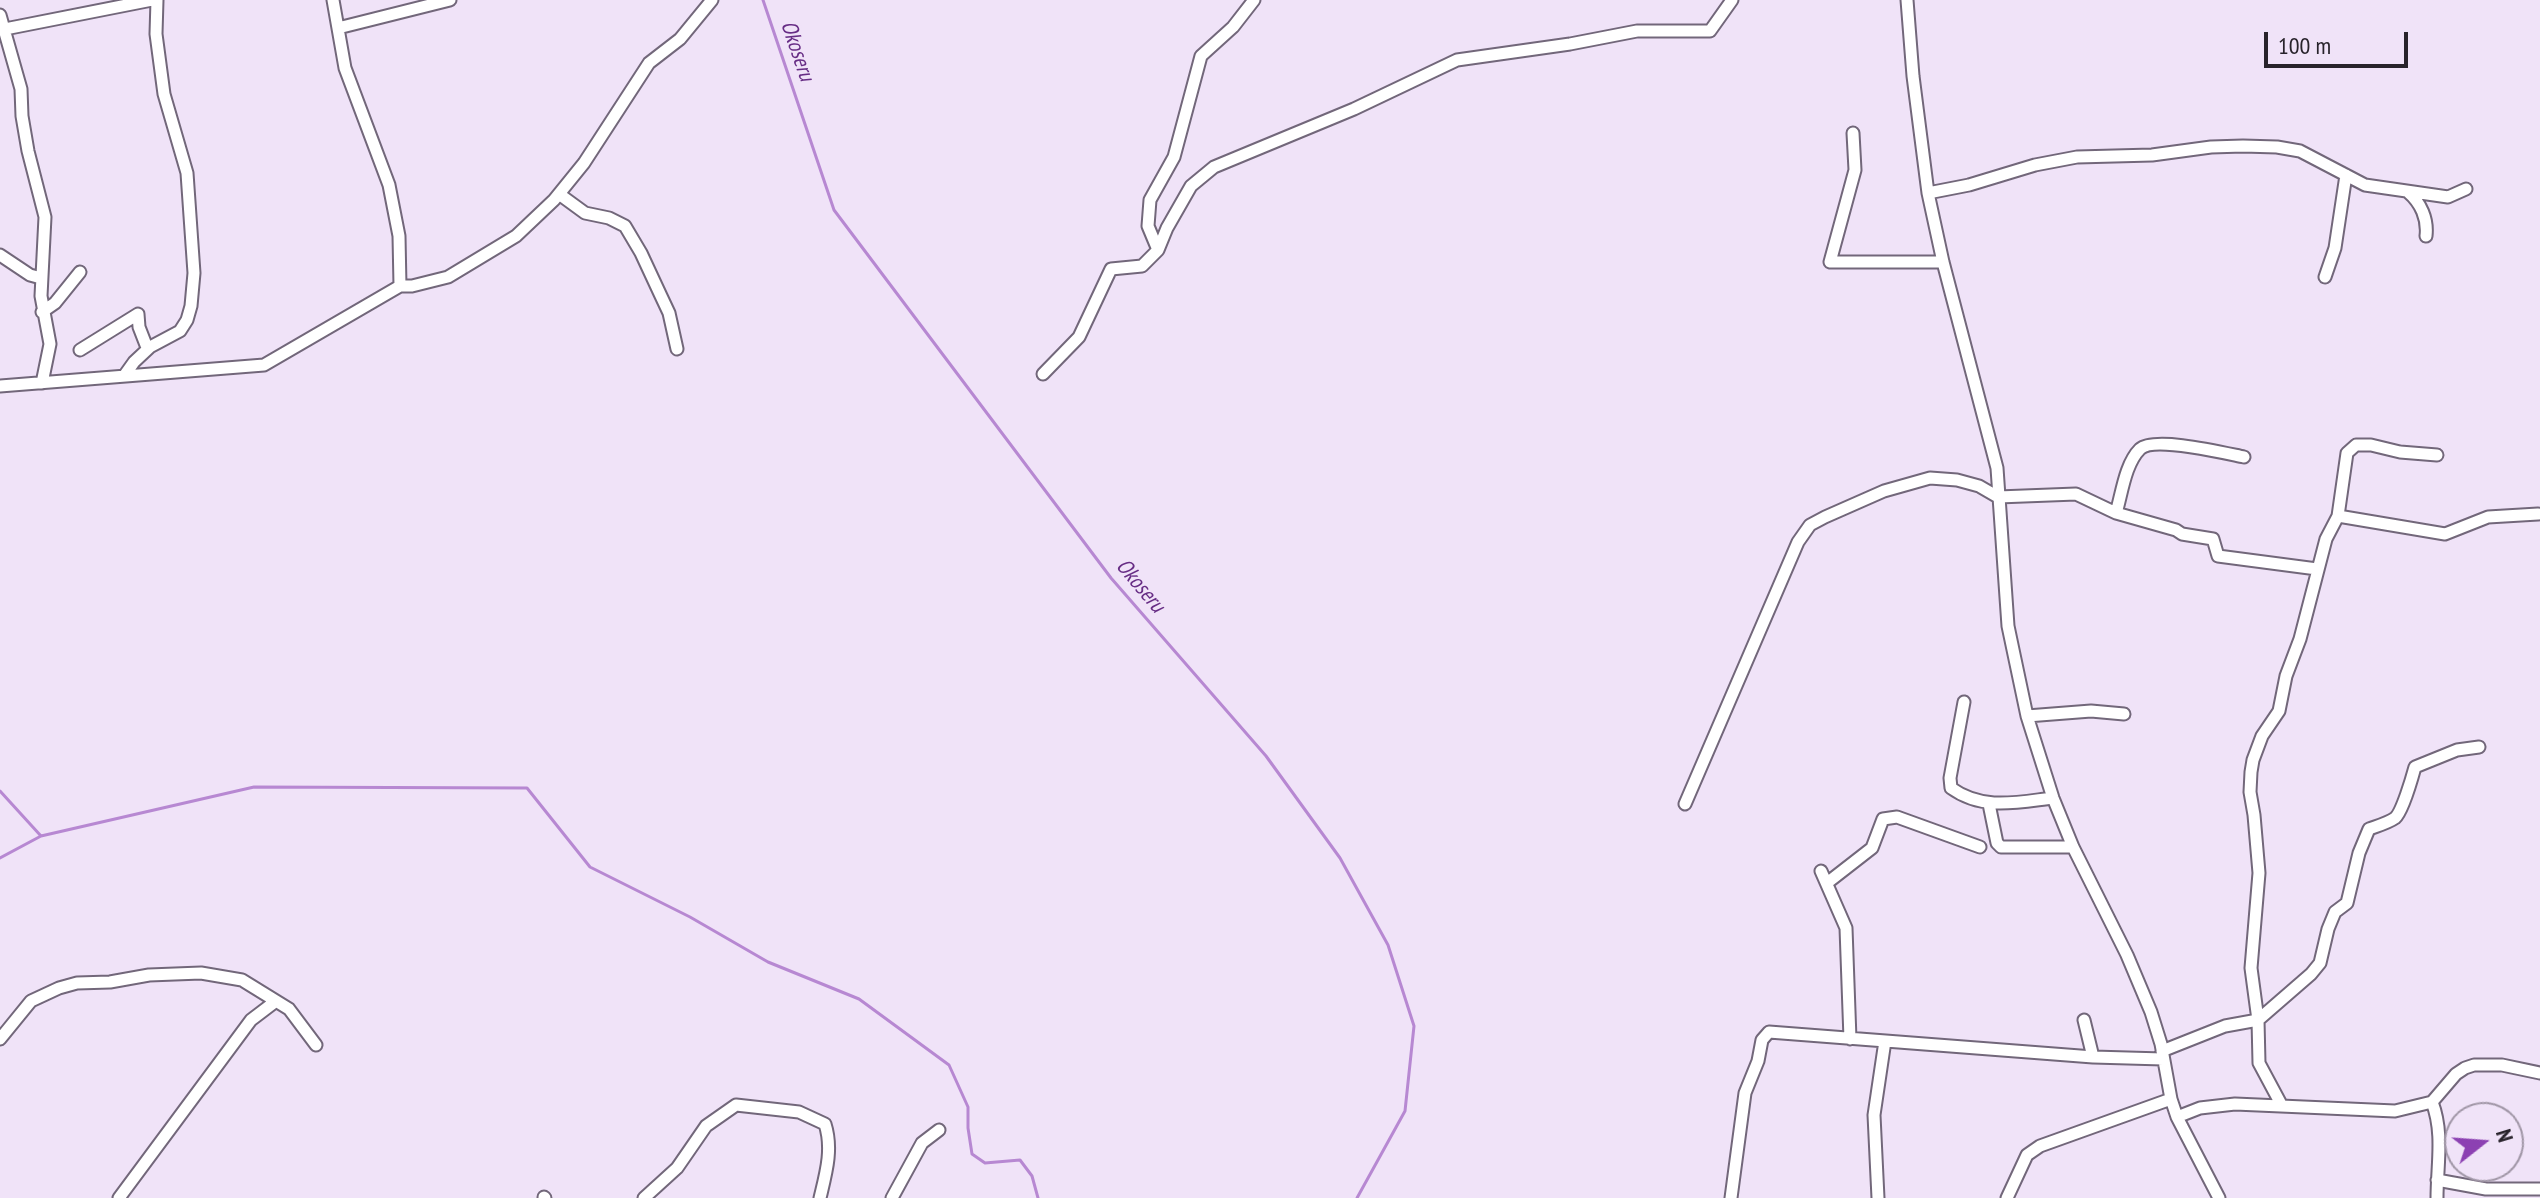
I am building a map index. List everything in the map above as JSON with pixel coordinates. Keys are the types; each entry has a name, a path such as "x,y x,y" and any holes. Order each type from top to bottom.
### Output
{"street":[{"path":"5,29 154,0 164,94 187,173 194,273 191,306 180,331 150,347 124,376"},
{"path":"333,0 345,68 389,185 399,236 400,286"},
{"path":"338,28 450,0"},
{"path":"0,386 264,365 400,286 448,277 516,236 559,194 616,116 649,63 680,39 712,0"},
{"path":"1158,250 1148,226 1150,200 1174,157 1201,56 1233,27 1254,0"},
{"path":"1043,374 1079,337 1111,269 1142,266 1158,250 1191,186 1214,167 1354,109 1457,60 1637,31 1710,31 1732,0"},
{"path":"1907,0 1928,193 1997,468 2008,626 2027,716 2053,798 2073,847 2127,955 2151,1012 2177,1117 2219,1198"},
{"path":"0,15 21,89 28,151 45,217 42,312 50,344 42,383"},
{"path":"1853,133 1855,170 1830,262 1943,262"},
{"path":"1928,193 2077,157 2152,155 2211,147 2277,147 2300,151 2365,185 2448,197 2466,189"},
{"path":"2325,277 2335,248 2346,175"},
{"path":"2405,189 2419,201 2426,236"},
{"path":"559,194 585,213 609,218 625,226 669,313 677,349"},
{"path":"0,255 30,275 41,278"},
{"path":"42,312 55,303 80,272"},
{"path":"80,350 138,314 146,345 150,347"},
{"path":"2116,513 2131,463 2147,444 2177,445 2244,457"},
{"path":"2282,1106 2259,1063 2258,1020 2251,968 2259,873 2250,792 2253,760 2262,736 2279,711 2317,569 2321,567 2326,539 2338,516 2347,453 2356,445 2371,445 2400,452 2437,455"},
{"path":"1685,804 1798,542 1810,525 1884,491 1930,478 1979,486 1998,497 2076,494 2116,513 2182,534 2213,539 2218,556 2317,569"},
{"path":"2338,516 2445,534 2488,517 2538,514"},
{"path":"1964,702 1950,778 1951,788 1961,795 1989,804 2018,804 2053,798"},
{"path":"2027,716 2091,711 2124,714"},
{"path":"1731,1198 1745,1093 1758,1061 1758,1050 1769,1032 2093,1057 2163,1055 2225,1026 2258,1020 2320,963 2335,912 2347,903 2359,853 2369,829 2394,818 2402,807 2415,767 2457,750 2479,747"},
{"path":"1989,804 1997,843 2001,847 2073,847"},
{"path":"1827,883 1872,848 1883,819 1888,816 1980,847"},
{"path":"1821,871 1846,928 1850,1039"},
{"path":"0,1039 31,1001 59,988 149,975 201,973 242,980 289,1009 316,1045"},
{"path":"119,1198 251,1020 276,1001"},
{"path":"2084,1020 2093,1057"},
{"path":"1878,1198 1874,1115 1885,1041"},
{"path":"2177,1117 2200,1108 2235,1104 2395,1111 2432,1102 2456,1074 2474,1065 2502,1065 2540,1073"},
{"path":"2007,1198 2027,1155 2040,1146 2171,1099"},
{"path":"2432,1102 2440,1135 2437,1198"},
{"path":"644,1198 677,1168 706,1126 730,1108 742,1104 799,1112 825,1124 829,1135 829,1163 820,1198"},
{"path":"892,1198 922,1143 939,1130"},
{"path":"2437,1180 2486,1189 2540,1189"}],"waterway":[{"name":"Okoseru","path":"763,0 834,210 1111,578 1266,756 1340,858 1388,945 1414,1026 1405,1111 1357,1198"},
{"path":"0,791 41,836 254,787 527,788 590,867 690,917 768,962 859,999 949,1065 968,1107 972,1154 985,1163 1020,1160 1032,1176 1038,1198"},
{"path":"0,858 41,836"}]}
